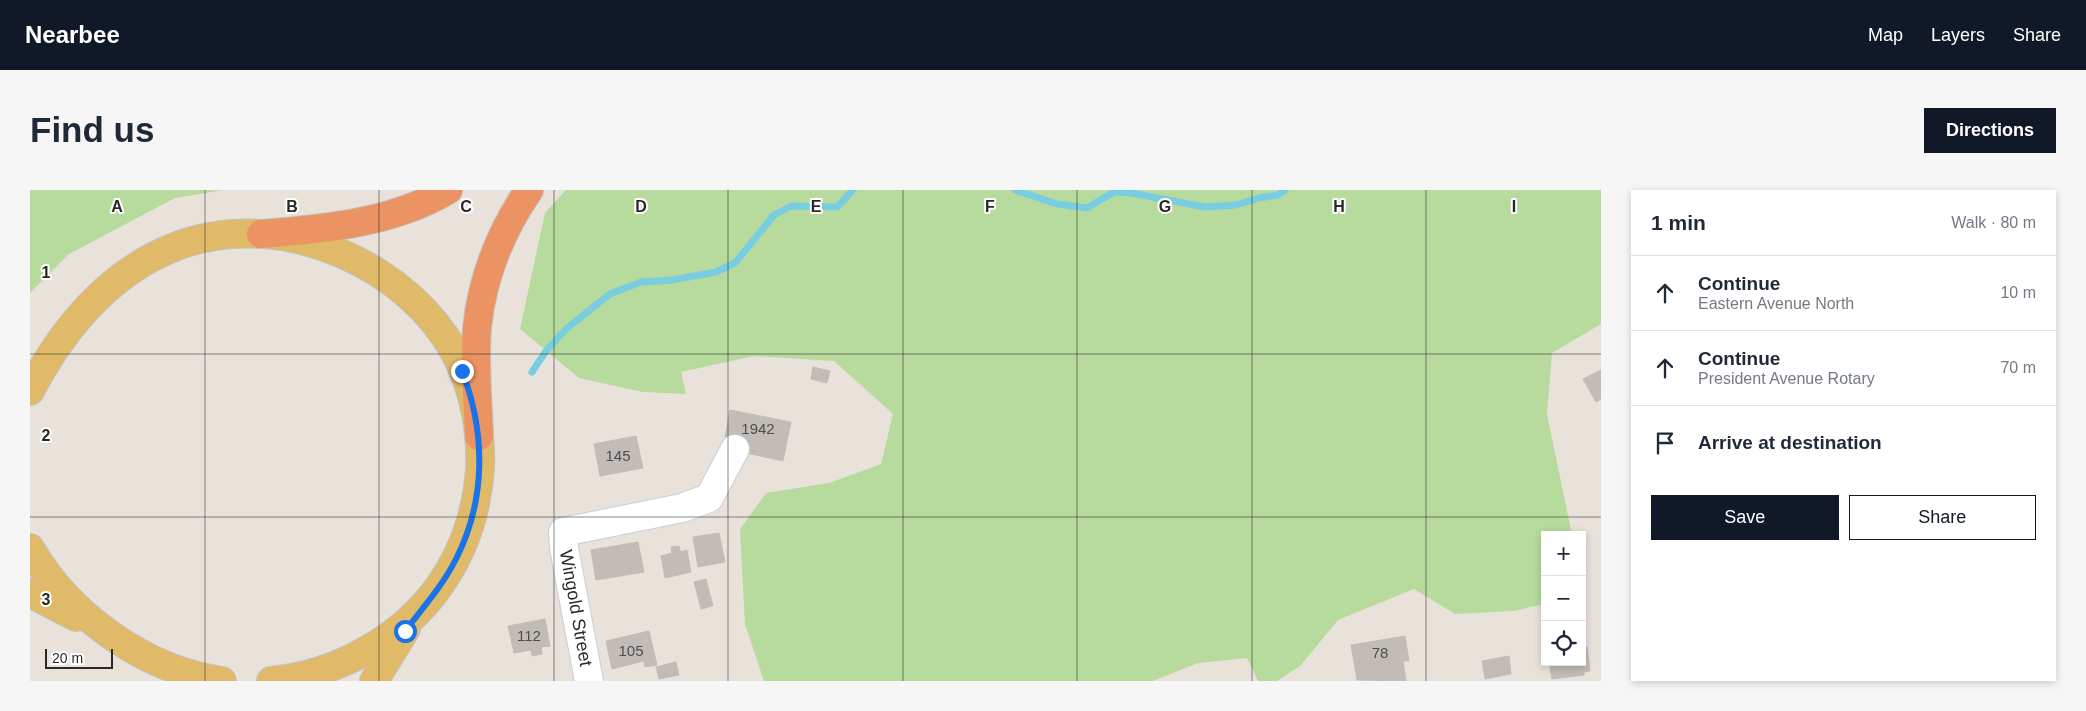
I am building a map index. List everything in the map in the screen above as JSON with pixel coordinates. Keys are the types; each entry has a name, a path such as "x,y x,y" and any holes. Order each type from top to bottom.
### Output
{"highway":[{"path":"261,234 325,227 369,219 407,209 448,190"},
{"path":"479,436 477,338 483,293 503,235 529,190"}],"main road":[{"path":"30,391 51,354 101,293 129,271 160,253 197,240 231,234 261,234 298,239 342,254 383,276 411,298 436,324 456,356 473,404 479,436 479,477 472,519 456,560 428,602 405,631 374,681"},
{"path":"30,548 38,562 62,591 120,641 177,681"},
{"path":"30,592 120,641 184,672 222,681"},
{"path":"271,681 306,675 351,658 392,634 428,602"}],"street":[{"name":"Wingold Street","path":"589,681 563,532 682,508 709,498 735,449"}],"green space":[{"path":"30,190 223,190 175,198 69,254 30,293"},
{"path":"566,190 1601,190 1601,324 1552,353 1547,414 1571,531 1541,531 1541,605 1513,611 1455,614 1414,589 1338,620 1300,666 1277,681 1258,681 1247,658 1198,663 1153,681 764,681 745,624 740,529 766,493 829,483 881,464 893,414 834,361 754,356 681,372 686,394 643,392 579,378 520,329 545,213"}],"building":[{"path":"813,367 830,371 827,383 811,379"},
{"path":"1601,370 1601,399 1596,402 1583,379"},
{"path":"730,410 791,422 783,461 746,453 748,441 725,437"},
{"path":"636,436 643,468 600,476 594,444"},
{"path":"719,533 725,562 698,567 693,537"},
{"path":"638,542 644,572 596,580 591,550"},
{"path":"679,546 680,552 687,550 691,572 665,578 661,556 672,553 671,547"},
{"path":"706,579 713,606 701,609 694,582"},
{"path":"545,619 550,646 541,647 542,654 532,656 531,650 514,653 508,626"},
{"path":"649,631 657,665 645,667 644,661 612,669 606,641"},
{"path":"1405,636 1409,661 1403,661 1406,681 1357,680 1351,645"},
{"path":"1587,647 1590,671 1584,672 1584,675 1552,679 1550,666 1586,666"},
{"path":"1509,656 1511,674 1485,679 1482,661"},
{"path":"676,662 679,675 659,679 656,667"}],"waterway":[{"path":"532,372 546,351 566,329 610,294 641,282 672,280 716,272 735,263 774,215 791,206 837,207 853,190"},
{"path":"1015,190 1057,204 1087,208 1114,192 1131,193 1205,207 1236,205 1278,195 1285,190"}],"route":[{"path":"405,631 444,580 456,560 472,519 479,477 480,454 477,418 469,387 462,371"}]}
